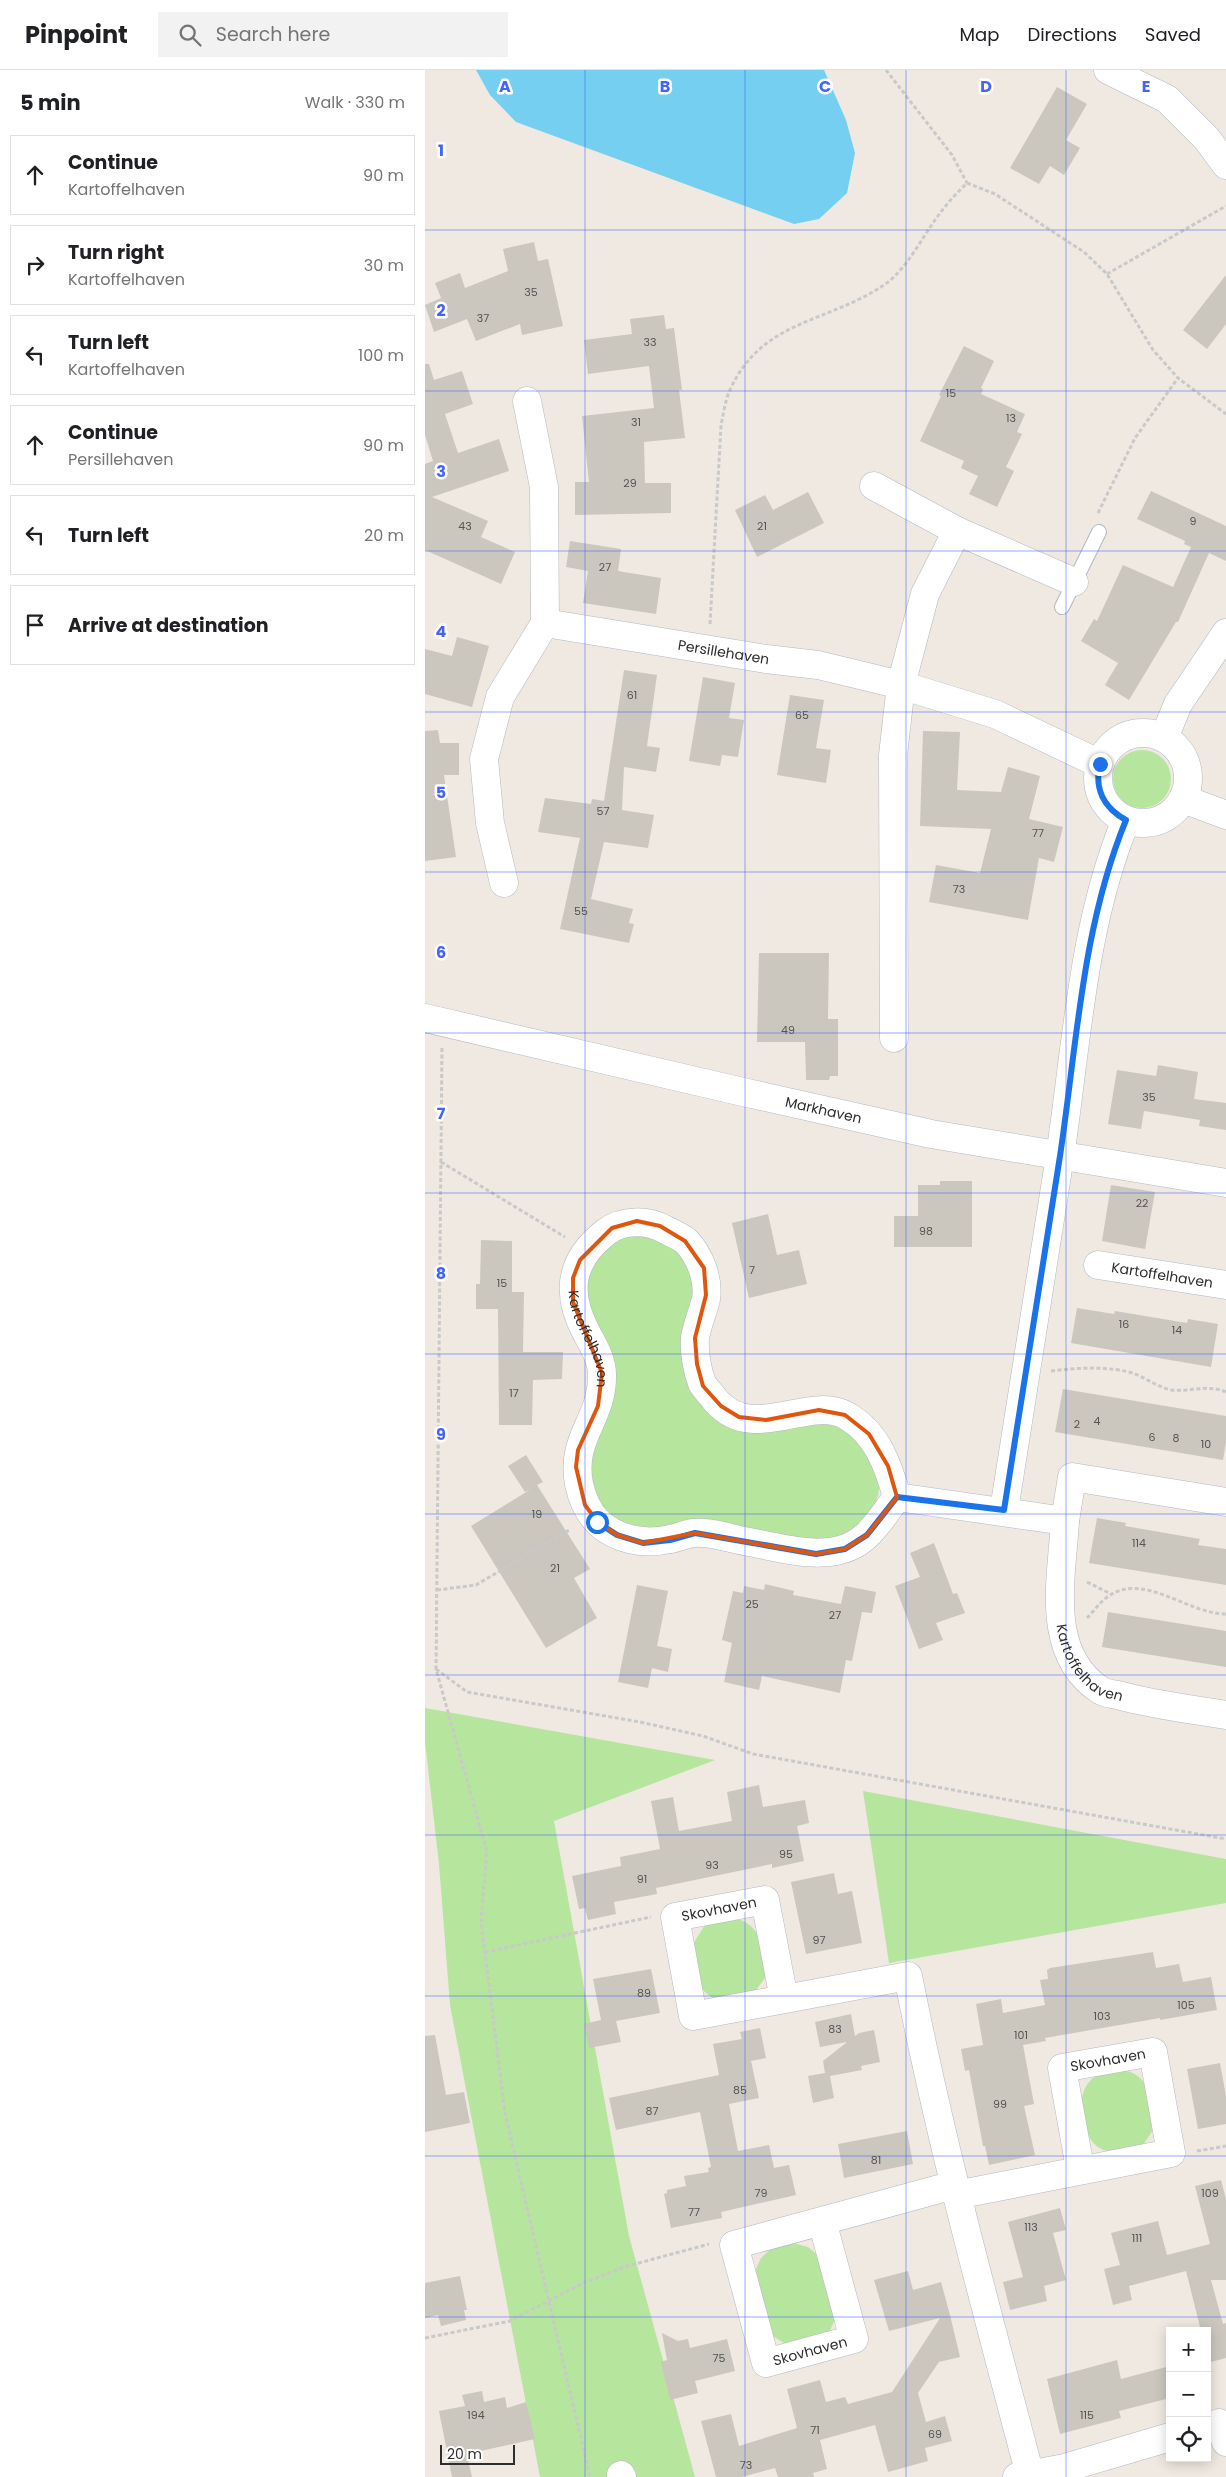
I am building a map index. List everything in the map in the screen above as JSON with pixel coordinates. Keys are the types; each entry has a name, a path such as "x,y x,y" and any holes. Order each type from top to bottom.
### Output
{"street":[{"path":"1108,70 1167,99 1207,138 1226,165"},
{"path":"505,883 490,823 485,760 500,697 545,623 544,487 527,401"},
{"path":"874,486 957,531 1074,582"},
{"path":"894,1038 893,755 901,684 925,594 957,531"},
{"name":"Persillehaven","path":"545,623 709,650 818,665 901,684 995,714 1100,764"},
{"path":"1164,738 1178,704 1226,633"},
{"path":"1142,733 1164,738 1181,754 1186,764 1188,776 1183,799 1173,812 1159,820 1137,823 1126,820 1110,810 1100,793 1098,773 1100,764 1112,745 1121,739 1142,733"},
{"path":"1183,799 1226,815"},
{"path":"1004,1510 1060,1156 1089,943 1112,854 1126,820"},
{"name":"Markhaven","path":"434,1020 931,1134 1226,1183"},
{"name":"Kartoffelhaven","path":"637,1221 660,1226 685,1241 704,1268 707,1294 695,1338 697,1364 703,1386 721,1406 739,1416 766,1420 819,1410 845,1415 869,1434 889,1466 897,1497 867,1535 845,1549 816,1554 695,1533 670,1540 643,1543 617,1535 597,1522 585,1505 576,1467 578,1450 598,1406 602,1373 595,1348 573,1302 573,1278 579,1260 586,1251 612,1228 637,1221"},
{"name":"Kartoffelhaven","path":"1097,1265 1226,1285"},
{"name":"Kartoffelhaven","path":"1226,1502 1072,1478 1065,1520 1059,1618 1068,1652 1079,1672 1101,1691 1133,1700 1226,1715"},
{"path":"897,1497 1004,1510 1065,1520"},
{"name":"Skovhaven","path":"784,1999 765,1900 675,1917 693,2016 908,1976 929,2081 1023,2476 1065,2468 1166,2438"},
{"name":"Skovhaven","path":"822,2221 855,2339 766,2363 734,2245 822,2221 955,2190 1171,2152 1153,2052 1062,2068 1080,2168"}],"lane":[{"path":"1062,607 1099,532"}],"path":[{"path":"886,70 952,155 967,183 995,194 1084,252 1107,274 1153,350 1178,378 1226,414"},
{"path":"709,650 721,426 733,385 742,369 763,344 792,328 843,307 885,285 913,254 944,208 967,183"},
{"path":"1107,274 1226,206"},
{"path":"1099,532 1093,524 1135,438 1178,378"},
{"path":"434,1020 441,1162 436,1669 487,1852 481,1920 505,2113 590,2477"},
{"path":"441,1162 586,1251"},
{"path":"1026,1369 1047,1372 1083,1367 1130,1372 1168,1389 1202,1387 1226,1392"},
{"path":"437,1590 476,1586 593,1516"},
{"path":"1063,1634 1077,1628 1111,1594 1127,1588 1143,1588 1189,1606 1226,1614"},
{"path":"436,1669 467,1692 640,1722 703,1736 753,1754 1226,1839"},
{"path":"485,1952 662,1915 675,1917"},
{"path":"425,2338 511,2321 581,2284 624,2267 720,2242 734,2245"}],"highlighted area":[{"path":"637,1221 660,1226 685,1241 704,1268 706,1295 695,1338 697,1364 703,1386 721,1406 739,1417 766,1420 819,1410 845,1415 869,1434 888,1466 897,1497 867,1535 845,1549 816,1554 695,1533 643,1543 617,1535 597,1521 585,1505 576,1467 578,1450 598,1406 602,1373 573,1302 573,1278 580,1260 612,1228"}],"green space":[{"path":"1136,750 1148,750 1163,758 1171,773 1171,785 1163,800 1148,808 1136,808 1121,800 1113,785 1113,773 1121,758"},
{"path":"630,1234 660,1238 684,1255 695,1283 684,1358 760,1432 777,1431 806,1424 837,1424 863,1440 880,1481 878,1496 872,1511 851,1532 822,1542 654,1530 627,1525 614,1519 604,1510 589,1486 602,1339 581,1283 603,1245"},
{"path":"425,1708 715,1760 554,1821 629,2236 695,2477 540,2477 450,2005 439,1864 425,1742"},
{"path":"863,1791 1226,1859 1226,1903 889,1963"},
{"path":"733,1918 743,1921 756,1932 762,1947 767,1975 754,1993 719,1999 711,1997 700,1985 697,1977 693,1944 705,1925"},
{"path":"1121,2069 1131,2072 1145,2083 1155,2127 1143,2145 1109,2151 1099,2148 1085,2130 1081,2104 1089,2082 1101,2073"},
{"path":"793,2243 808,2247 819,2256 835,2319 829,2333 789,2346 771,2335 755,2271 761,2258 772,2248"}],"water":[{"path":"476,70 824,70 846,120 855,153 847,193 819,219 794,224 516,122 490,95"}],"building":[{"path":"1057,87 1087,104 1066,140 1080,148 1064,175 1050,166 1039,184 1010,168"},
{"path":"534,242 538,261 548,259 563,326 522,335 520,324 476,341 467,319 434,332 425,305 441,298 435,283 460,273 465,288 508,271 503,249"},
{"path":"1226,275 1226,324 1207,349 1183,330"},
{"path":"664,315 666,329 674,328 682,390 679,390 685,438 644,442 645,483 671,483 671,513 575,515 575,482 589,482 582,416 654,408 649,366 588,374 584,340 632,334 630,319"},
{"path":"964,346 994,361 981,388 983,389 981,394 1025,414 1017,432 1022,434 1006,467 1014,471 997,507 969,494 978,476 961,468 964,461 920,441 941,396 939,395"},
{"path":"425,364 429,364 434,380 462,371 473,404 445,414 458,453 499,439 509,471 432,497 488,521 481,537 515,552 501,584 425,550 425,464 433,461 425,435"},
{"path":"1151,491 1226,526 1226,561 1209,553 1178,622 1176,622 1129,700 1105,685 1118,663 1081,641 1094,619 1097,621 1123,565 1173,587 1191,547 1184,544 1185,541 1137,519"},
{"path":"808,492 824,523 757,557 735,510 765,495 773,510"},
{"path":"570,541 621,549 618,571 661,578 656,614 583,603 588,571 566,567"},
{"path":"457,637 489,646 472,707 425,694 425,649 452,656"},
{"path":"624,670 657,675 647,746 660,748 656,772 624,767 622,810 654,815 648,848 604,842 591,899 633,909 629,923 634,924 629,943 560,929 580,838 538,832 545,798 591,804 592,799 604,801"},
{"path":"703,677 735,683 729,718 744,720 738,757 722,755 720,766 689,761"},
{"path":"790,695 824,700 816,748 831,750 826,783 777,775"},
{"path":"438,730 440,743 459,743 459,775 444,775 456,857 425,861 425,731"},
{"path":"923,731 960,732 957,790 1001,792 1008,767 1040,776 1029,819 1063,827 1054,862 1039,858 1028,920 929,902 936,865 980,873 991,829 920,826"},
{"path":"759,953 829,953 828,1019 838,1019 838,1076 830,1076 829,1080 806,1080 805,1042 757,1042"},
{"path":"1158,1065 1198,1072 1194,1099 1226,1103 1226,1130 1199,1126 1200,1120 1144,1111 1141,1129 1108,1124 1117,1070 1156,1076"},
{"path":"940,1181 972,1181 972,1247 894,1247 894,1216 918,1216 918,1185 940,1185"},
{"path":"1111,1185 1155,1192 1145,1249 1102,1241"},
{"path":"768,1214 777,1255 799,1250 807,1284 749,1298 732,1223"},
{"path":"481,1240 512,1241 512,1292 524,1292 523,1352 563,1352 562,1379 533,1380 532,1425 499,1425 498,1309 476,1309 476,1284 480,1284"},
{"path":"1077,1308 1114,1314 1115,1311 1187,1323 1188,1319 1218,1324 1211,1367 1071,1343"},
{"path":"1063,1389 1226,1416 1226,1442 1223,1460 1055,1432"},
{"path":"526,1455 543,1482 537,1485 590,1569 574,1578 597,1618 546,1648 471,1526 531,1489 525,1492 508,1466"},
{"path":"1097,1518 1126,1523 1125,1526 1200,1539 1198,1545 1226,1549 1226,1585 1089,1563"},
{"path":"934,1543 953,1594 957,1593 965,1613 936,1623 943,1640 919,1649 895,1586 920,1577 910,1553"},
{"path":"765,1584 794,1591 793,1595 841,1604 845,1586 876,1592 872,1613 862,1612 852,1661 846,1660 840,1693 762,1676 759,1690 724,1682 732,1643 722,1640 733,1591 743,1593 744,1586 764,1590"},
{"path":"637,1585 668,1591 657,1646 672,1649 668,1672 652,1668 648,1688 618,1682"},
{"path":"1108,1612 1226,1631 1226,1667 1102,1647"},
{"path":"759,1785 763,1807 805,1800 809,1823 797,1826 804,1861 772,1868 772,1864 656,1888 657,1894 614,1902 616,1914 588,1920 585,1908 579,1909 572,1876 621,1866 620,1857 660,1849 651,1801 673,1797 679,1831 732,1821 727,1792"},
{"path":"834,1873 838,1894 852,1891 862,1943 806,1954 791,1882"},
{"path":"1153,1952 1156,1968 1179,1964 1183,1982 1211,1977 1217,2010 1045,2038 1046,2041 1023,2045 1034,2104 1024,2106 1035,2155 989,2165 985,2146 983,2146 969,2070 965,2071 961,2049 983,2045 976,2004 1001,1999 1003,2013 1045,2005 1040,1980 1048,1979 1047,1970 1050,1968"},
{"path":"651,1969 660,2013 616,2021 621,2042 589,2048 584,2024 601,2020 593,1979"},
{"path":"851,2014 855,2036 859,2033 874,2030 880,2062 861,2066 862,2070 830,2076 834,2098 813,2103 808,2076 825,2073 823,2061 847,2042 820,2047 815,2022"},
{"path":"760,2028 766,2058 751,2061 759,2098 729,2104 738,2151 769,2145 774,2168 789,2165 796,2195 721,2212 722,2218 671,2228 664,2194 667,2193 667,2190 686,2186 684,2176 709,2172 708,2168 711,2167 700,2112 616,2130 609,2098 719,2075 713,2044 742,2039 740,2032"},
{"path":"435,2035 446,2095 464,2092 470,2123 425,2132 425,2036"},
{"path":"1220,2063 1226,2096 1226,2124 1198,2129 1187,2069"},
{"path":"907,2131 913,2164 844,2178 838,2144"},
{"path":"1221,2180 1226,2199 1226,2280 1211,2280 1223,2324 1226,2323 1226,2358 1211,2362 1211,2327 1200,2327 1186,2271 1129,2286 1132,2300 1113,2305 1104,2269 1120,2265 1111,2233 1158,2221 1167,2255 1210,2244 1195,2186"},
{"path":"1060,2208 1066,2230 1053,2233 1066,2280 1044,2286 1047,2301 1010,2310 1003,2282 1023,2277 1008,2222"},
{"path":"908,2271 913,2290 941,2282 950,2315 960,2357 939,2362 918,2393 926,2422 945,2416 952,2441 925,2448 928,2461 888,2472 875,2425 820,2440 827,2469 813,2473 814,2477 778,2477 775,2468 742,2477 716,2477 701,2421 731,2414 739,2446 797,2428 787,2389 820,2380 826,2402 845,2397 848,2404 892,2392 940,2318 889,2331 874,2280"},
{"path":"460,2276 467,2310 464,2310 466,2320 441,2326 438,2315 425,2318 425,2283"},
{"path":"662,2333 678,2341 688,2339 690,2348 727,2339 735,2371 695,2381 698,2393 670,2400 661,2362 667,2360"},
{"path":"1117,2360 1121,2379 1166,2367 1166,2399 1119,2411 1121,2418 1060,2434 1047,2379"},
{"path":"482,2391 484,2402 505,2397 507,2408 526,2402 535,2439 467,2454 472,2477 452,2477 439,2411 465,2406 462,2395"}],"route":[{"path":"597,1522 617,1535 643,1543 670,1540 695,1533 816,1554 845,1549 867,1535 897,1497 1004,1510 1060,1156 1089,943 1112,854 1126,820 1110,810 1104,802 1098,783 1100,764"}]}
